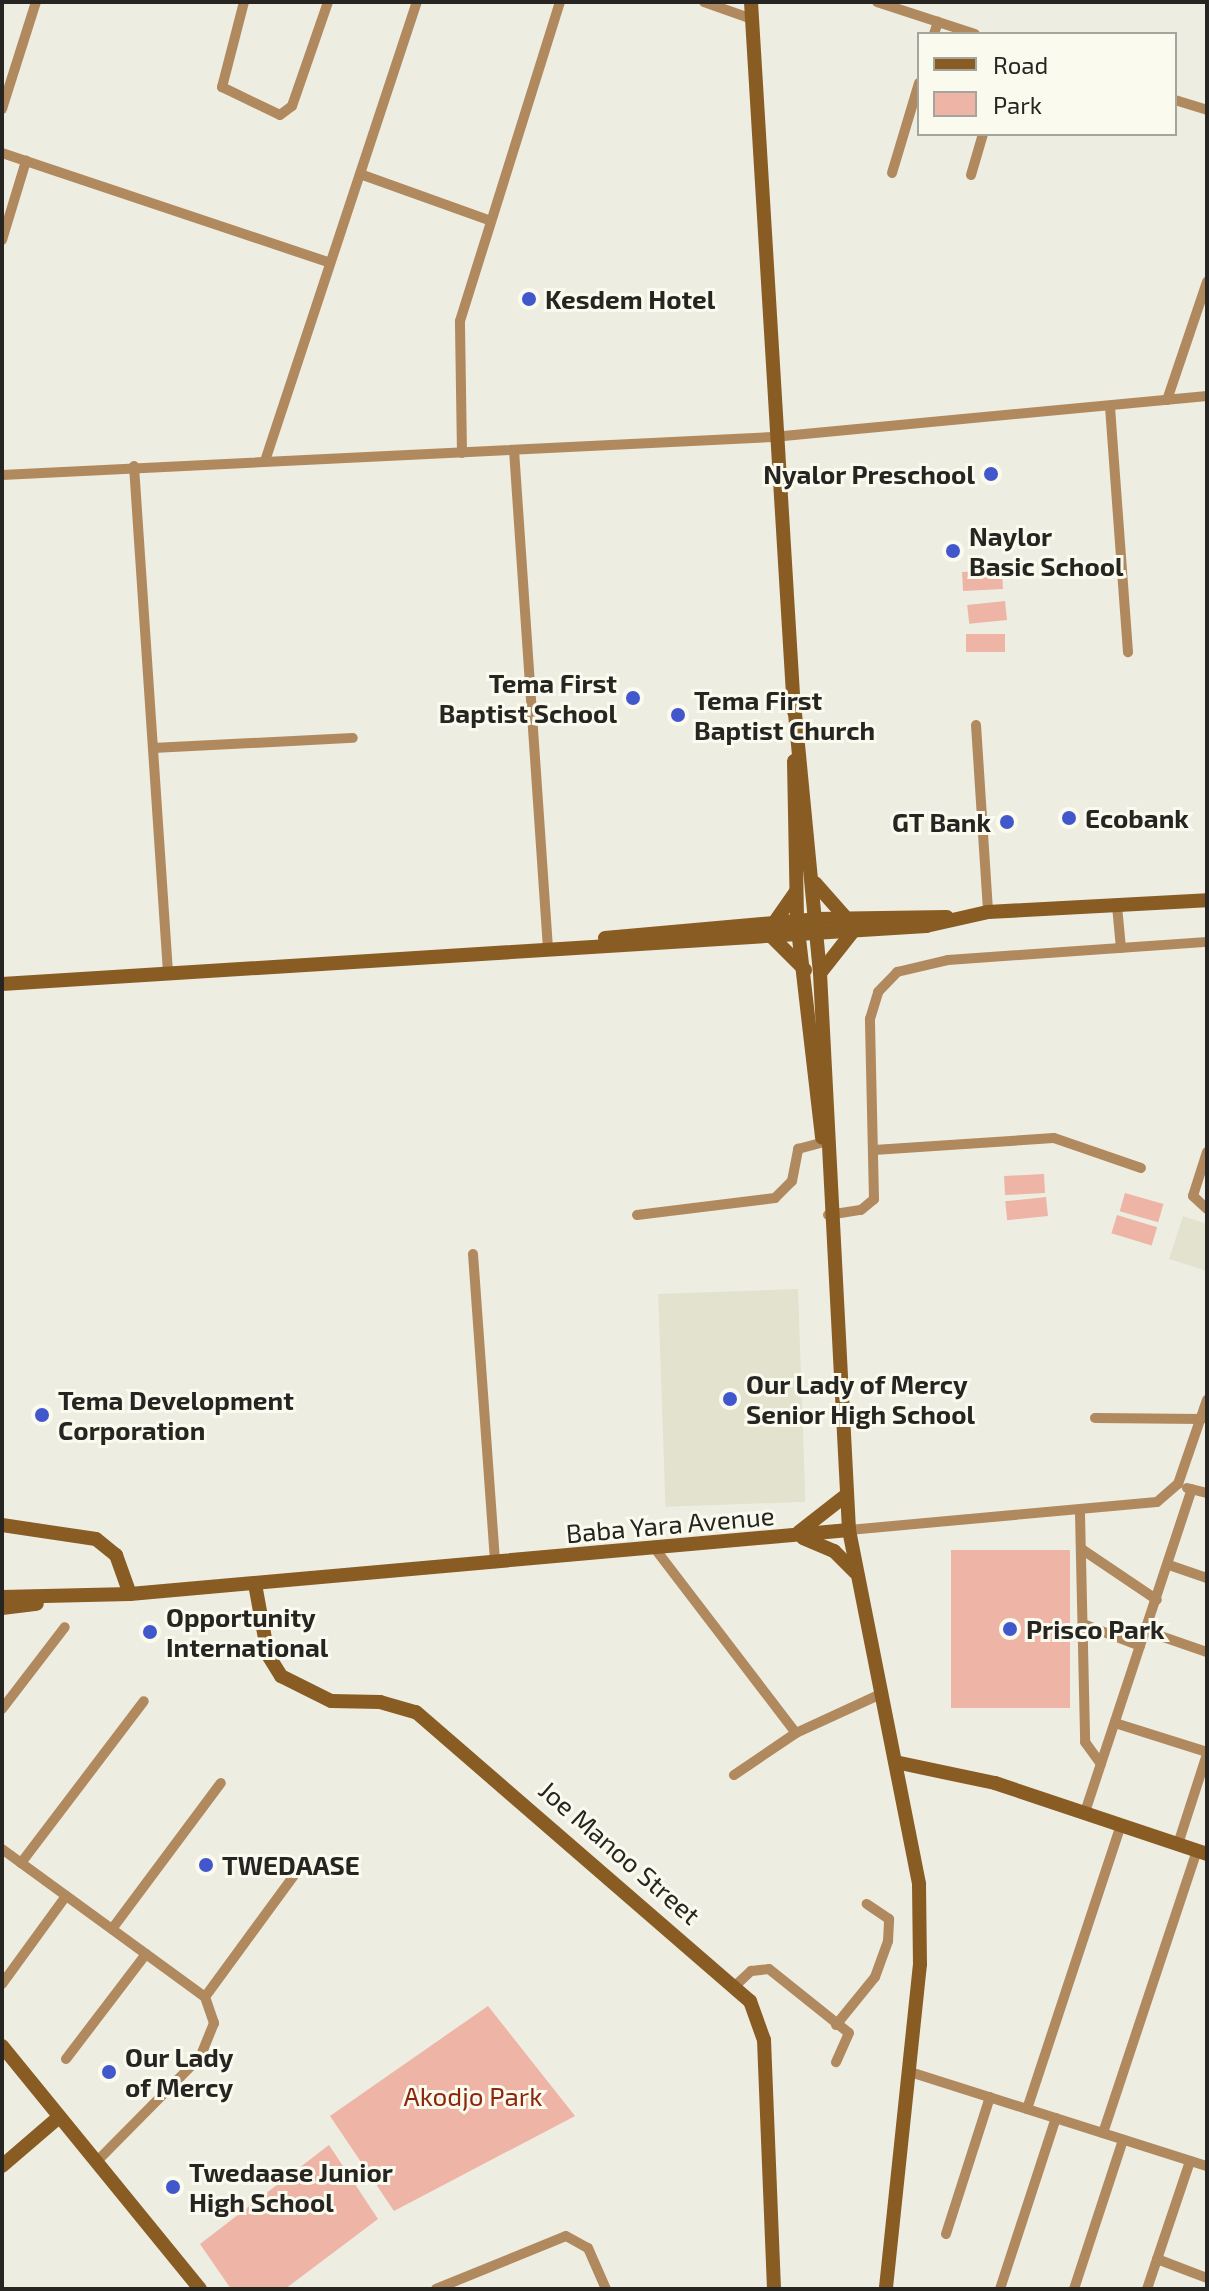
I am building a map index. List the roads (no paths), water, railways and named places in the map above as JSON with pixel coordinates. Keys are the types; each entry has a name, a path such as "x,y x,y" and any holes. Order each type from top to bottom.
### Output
{"main road":[{"path":"751,2 773,437 794,703 817,926 813,971 845,1496 855,1572 900,1763 921,1923 886,2289"},
{"path":"794,703 798,927 813,971"},
{"path":"812,879 850,924"},
{"path":"772,928 796,892"},
{"path":"2,984 988,912 1207,900"},
{"path":"813,971 850,924"},
{"path":"772,928 813,971"},
{"path":"790,1537 845,1496"},
{"path":"2,1525 109,1546 130,1594"},
{"name":"Baba Yara Avenue","path":"2,1597 130,1594 656,1550 849,1530"},
{"path":"790,1537 834,1551 855,1572"},
{"name":"Joe Manoo Street","path":"255,1584 268,1655 281,1676 331,1701 380,1702 416,1712 736,1985 760,2020 764,2040 774,2289"},
{"name":"Baba Yara Avenue","path":"2,1608 109,1595"},
{"path":"900,1763 947,1770 1202,1852"},
{"path":"2,2046 200,2289"},
{"path":"2,2166 59,2117"}],"street":[{"path":"2,109 36,2"},
{"path":"244,2 222,87 280,115 292,106 328,2"},
{"path":"265,461 417,2"},
{"path":"462,453 460,321 560,2"},
{"path":"704,2 752,19"},
{"path":"877,2 969,32"},
{"path":"935,32 938,22"},
{"path":"892,173 917,90"},
{"path":"1177,101 1207,110"},
{"path":"971,175 982,136"},
{"path":"2,153 330,263"},
{"path":"2,240 26,161"},
{"path":"360,174 491,221"},
{"path":"1167,400 1207,282"},
{"path":"2,475 134,466 773,437 1207,396"},
{"path":"1110,407 1128,652"},
{"path":"514,450 548,945"},
{"path":"134,466 168,973"},
{"path":"976,725 988,912"},
{"path":"153,748 353,738"},
{"path":"1117,906 1121,948"},
{"path":"828,1215 861,1210 874,1199 870,1019 887,979 932,962 1207,942"},
{"path":"874,1150 1054,1138 1141,1168"},
{"path":"637,1215 775,1198 792,1181 798,1149 824,1142"},
{"path":"1207,1152 1193,1199 1207,1209"},
{"path":"473,1254 495,1563"},
{"path":"849,1530 1080,1514 1157,1502 1178,1484 1207,1400"},
{"path":"1095,1418 1202,1419"},
{"path":"1178,1484 1207,1493"},
{"path":"1085,1812 1192,1489"},
{"path":"1080,1514 1085,1742 1101,1764"},
{"path":"656,1550 796,1733"},
{"path":"1083,1550 1157,1600"},
{"path":"1169,1565 1207,1578"},
{"path":"1083,1624 1140,1646"},
{"path":"2,1709 65,1627"},
{"path":"1146,1631 1207,1652"},
{"path":"734,1775 796,1733 883,1693"},
{"path":"21,1863 144,1701"},
{"path":"1115,1723 1207,1753 1178,1844"},
{"path":"112,1929 221,1783"},
{"path":"1027,2109 1121,1825"},
{"path":"2,1849 205,1997 214,2023 201,2056 96,2162"},
{"path":"1103,2133 1202,1852"},
{"path":"205,1997 300,1867"},
{"path":"2,1984 66,1896"},
{"path":"836,2025 875,1977 888,1941 889,1919 867,1904"},
{"path":"66,2059 146,1954"},
{"path":"736,1985 751,1971 769,1969 849,2039 836,2062"},
{"path":"907,2071 1207,2166"},
{"path":"946,2234 990,2097"},
{"path":"1000,2289 1056,2118"},
{"path":"1074,2289 1123,2140"},
{"path":"1147,2289 1190,2161"},
{"path":"436,2289 449,2287 566,2236 588,2248 606,2289"},
{"path":"1157,2259 1207,2278"}],"place":[{"name":"Kesdem Hotel","path":"529,299"},
{"name":"Nyalor Preschool","path":"991,474"},
{"name":"Naylor Basic School","path":"953,551"},
{"name":"Tema First Baptist School","path":"633,698"},
{"name":"Tema First Baptist Church","path":"678,715"},
{"name":"Ecobank","path":"1069,818"},
{"name":"GT Bank","path":"1007,822"},
{"name":"Our Lady of Mercy Senior High School","path":"730,1399"},
{"name":"Tema Development Corporation","path":"42,1415"},
{"name":"Prisco Park","path":"1010,1629"},
{"name":"Opportunity International","path":"150,1632"},
{"name":"TWEDAASE","path":"206,1865"},
{"name":"Our Lady of Mercy","path":"109,2072"},
{"name":"Twedaase Junior High School","path":"173,2187"}],"park label":[{"name":"Akodjo Park","path":"473,2096"}]}
